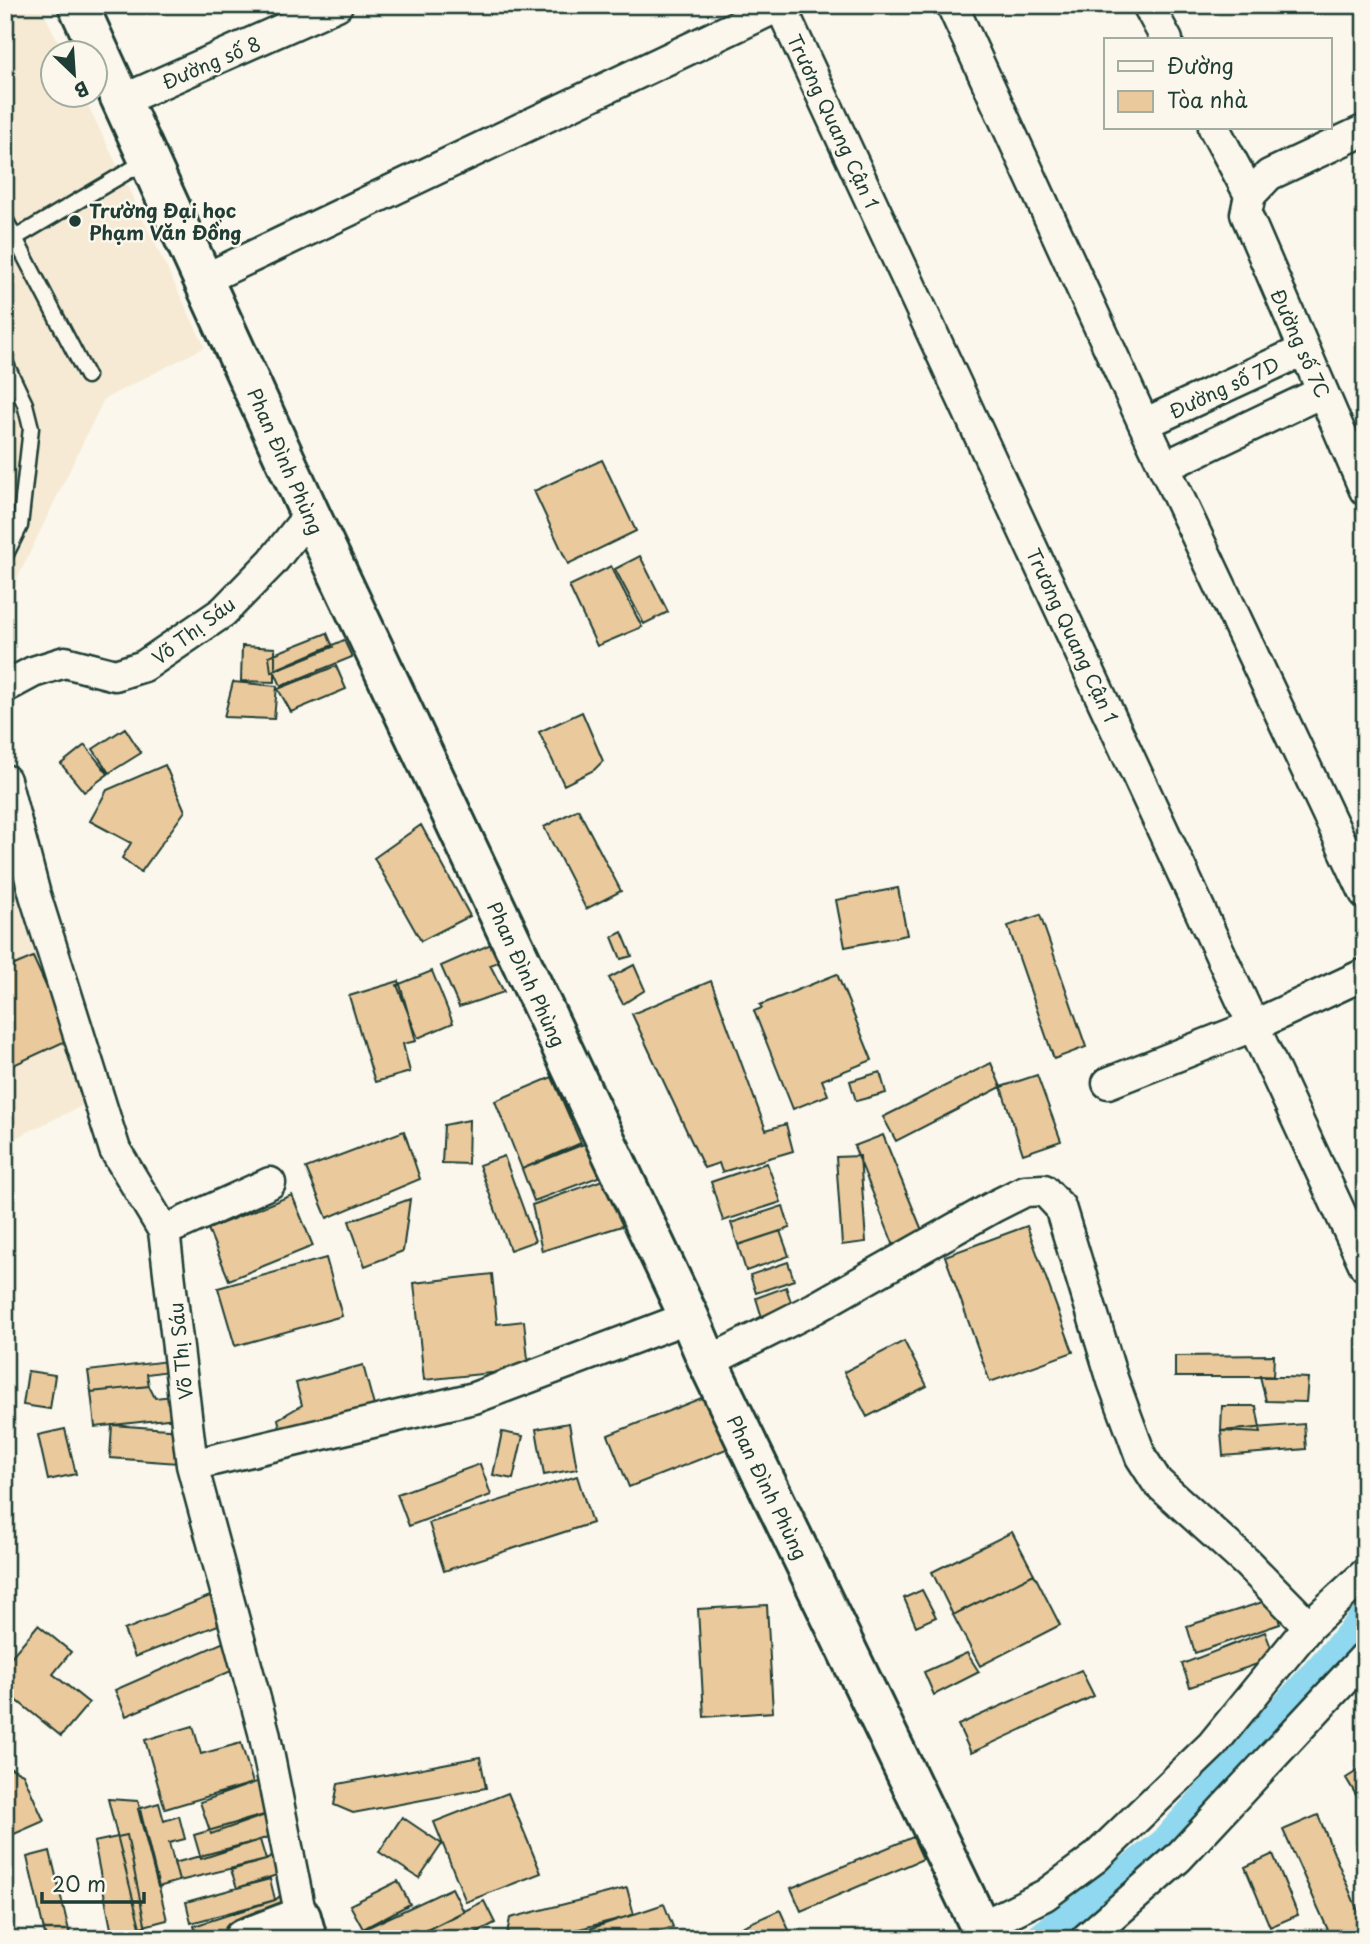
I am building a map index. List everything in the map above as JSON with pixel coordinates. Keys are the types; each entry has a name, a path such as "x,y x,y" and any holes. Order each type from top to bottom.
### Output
{"street":[{"name":"Phan Đình Phùng","path":"78,5 124,100 310,514 690,1317 708,1362 984,1933"},
{"name":"Đường số 8","path":"124,100 337,5"},
{"path":"205,279 780,5"},
{"name":"Trương Quang Cận 1","path":"780,5 1365,1266"},
{"path":"952,5 1144,424 1365,893"},
{"path":"1148,5 1166,38"},
{"path":"1215,130 1250,195 1269,175 1365,130"},
{"name":"Đường số 7C","path":"1250,195 1246,214 1365,490"},
{"name":"Đường số 7D","path":"1144,424 1304,350"},
{"path":"1164,467 1322,392"},
{"name":"Võ Thị Sáu","path":"5,687 33,672 65,662 115,675 144,666 223,612 272,562 310,514"},
{"name":"Võ Thị Sáu","path":"5,780 35,895 115,1150 164,1231 192,1465 264,1732 304,1928"},
{"path":"1108,1083 1255,1025 1365,974"},
{"path":"164,1231 270,1183"},
{"path":"708,1362 815,1308 1024,1191 1044,1190 1060,1207 1113,1381 1141,1457 1157,1482 1247,1563 1309,1626"},
{"path":"192,1465 474,1398 690,1317"},
{"path":"984,1933 1045,1895 1095,1858 1212,1745 1309,1626 1365,1574"},
{"path":"1086,1939 1178,1858 1365,1657"},
{"path":"243,1939 304,1928"}],"lane":[{"path":"9,242 150,159"},
{"path":"5,219 9,242 87,376"},
{"path":"5,362 25,404 32,428 20,526 5,556"}],"shaded area":[{"name":"Trường Đại học Phạm Văn Đồng","path":"5,5 40,5 56,38 38,38 38,108 89,108 205,347 104,399 5,604"},
{"path":"5,780 88,1103 5,1143"}],"building":[{"path":"602,460 636,531 568,564 534,491"},
{"path":"640,556 668,612 644,624 615,569"},
{"path":"611,566 642,627 597,646 569,586"},
{"path":"327,633 333,647 271,672 269,656"},
{"path":"344,640 352,657 281,686 274,670"},
{"path":"242,646 275,648 275,682 241,681"},
{"path":"336,666 346,689 291,712 278,689"},
{"path":"233,682 277,686 274,719 224,717"},
{"path":"582,712 603,761 594,770 564,785 539,732"},
{"path":"125,728 141,753 109,773 93,749"},
{"path":"85,745 108,774 84,792 61,764"},
{"path":"165,765 185,811 141,872 122,858 131,843 90,821 107,790"},
{"path":"578,809 621,891 586,909 544,827"},
{"path":"421,825 470,916 421,941 374,858"},
{"path":"898,888 907,935 845,947 836,900"},
{"path":"1040,915 1086,1047 1054,1059 1008,926"},
{"path":"622,932 632,956 621,959 612,937"},
{"path":"500,940 507,959 490,965 504,992 459,1007 441,966"},
{"path":"33,957 70,1039 5,1069 5,969"},
{"path":"634,965 645,990 623,1004 609,978"},
{"path":"432,971 453,1023 418,1038 397,985"},
{"path":"837,974 872,1060 822,1080 828,1095 793,1109 754,1011 762,1008 760,1005"},
{"path":"399,981 416,1041 403,1044 410,1072 375,1082 349,996"},
{"path":"711,981 766,1130 786,1124 793,1151 722,1172 719,1163 704,1168 632,1014"},
{"path":"991,1063 1001,1087 896,1141 883,1117"},
{"path":"880,1072 886,1093 856,1101 850,1081"},
{"path":"1037,1075 1061,1141 1023,1154 1001,1087"},
{"path":"552,1077 581,1143 522,1169 495,1101"},
{"path":"469,1120 468,1164 442,1163 444,1125"},
{"path":"404,1131 420,1179 327,1218 306,1168"},
{"path":"883,1135 928,1245 898,1256 854,1146"},
{"path":"589,1142 601,1176 534,1201 522,1169"},
{"path":"504,1156 535,1241 510,1250 479,1165"},
{"path":"860,1156 866,1242 842,1245 836,1157"},
{"path":"767,1163 781,1202 723,1221 711,1182"},
{"path":"608,1178 625,1225 542,1251 532,1205"},
{"path":"292,1195 313,1246 229,1280 208,1229"},
{"path":"410,1199 403,1251 365,1266 349,1221"},
{"path":"783,1206 790,1228 738,1245 731,1223"},
{"path":"1027,1226 1073,1352 990,1382 945,1256"},
{"path":"780,1231 789,1256 746,1271 738,1245"},
{"path":"326,1258 342,1316 235,1346 218,1288"},
{"path":"788,1262 794,1280 756,1293 750,1275"},
{"path":"492,1274 497,1324 524,1321 529,1369 424,1380 414,1283"},
{"path":"786,1287 794,1311 763,1321 756,1298"},
{"path":"904,1341 927,1386 867,1417 844,1372"},
{"path":"1274,1355 1273,1377 1175,1377 1175,1356"},
{"path":"175,1360 176,1370 147,1374 149,1386 91,1392 88,1371"},
{"path":"363,1365 377,1417 283,1441 278,1419 302,1405 296,1383"},
{"path":"28,1371 55,1375 50,1409 23,1405"},
{"path":"1260,1376 1308,1378 1306,1402 1266,1401"},
{"path":"149,1386 155,1398 182,1395 185,1417 95,1427 91,1392"},
{"path":"709,1395 729,1448 629,1487 608,1435"},
{"path":"1222,1406 1256,1406 1261,1433 1221,1431"},
{"path":"569,1423 577,1469 544,1475 536,1429"},
{"path":"1304,1424 1306,1449 1223,1456 1221,1431"},
{"path":"112,1425 181,1430 178,1463 110,1458"},
{"path":"65,1429 76,1474 48,1480 38,1435"},
{"path":"502,1432 523,1436 513,1479 493,1475"},
{"path":"480,1464 491,1495 409,1526 397,1494"},
{"path":"577,1476 592,1523 444,1571 429,1523"},
{"path":"1012,1532 1034,1574 953,1615 932,1572"},
{"path":"1034,1574 1060,1625 980,1666 953,1615"},
{"path":"922,1590 936,1617 916,1626 904,1598"},
{"path":"215,1594 226,1622 135,1657 124,1630"},
{"path":"1272,1599 1280,1624 1195,1653 1187,1626"},
{"path":"767,1605 773,1712 704,1717 698,1609"},
{"path":"38,1625 71,1652 53,1674 89,1703 61,1736 5,1691 5,1664"},
{"path":"1265,1632 1275,1658 1190,1687 1182,1664"},
{"path":"224,1642 236,1669 126,1716 115,1690"},
{"path":"967,1653 979,1672 934,1695 924,1672"},
{"path":"1081,1670 1094,1696 971,1753 958,1725"},
{"path":"193,1726 201,1754 241,1743 253,1783 165,1809 145,1740"},
{"path":"480,1757 486,1788 353,1813 334,1805 338,1784"},
{"path":"5,1765 23,1774 44,1821 5,1838"},
{"path":"1365,1766 1365,1803 1362,1805 1346,1778"},
{"path":"268,1778 274,1812 211,1834 200,1802"},
{"path":"508,1793 541,1873 466,1902 434,1822"},
{"path":"108,1799 138,1801 167,1920 140,1927"},
{"path":"159,1803 164,1821 179,1816 185,1839 169,1843 179,1881 158,1887 138,1809"},
{"path":"274,1812 275,1835 201,1859 194,1835"},
{"path":"1318,1815 1365,1928 1365,1939 1332,1939 1283,1830"},
{"path":"402,1817 442,1844 419,1878 379,1852"},
{"path":"127,1835 148,1939 113,1939 94,1842"},
{"path":"913,1837 923,1859 801,1911 791,1888"},
{"path":"260,1840 266,1860 179,1881 174,1863"},
{"path":"50,1851 71,1939 46,1939 27,1857"},
{"path":"279,1853 286,1872 237,1888 231,1870 266,1860"},
{"path":"1273,1854 1298,1915 1270,1927 1245,1867"},
{"path":"270,1879 275,1900 191,1923 186,1902"},
{"path":"398,1881 410,1904 363,1929 350,1905"},
{"path":"452,1888 464,1912 408,1939 345,1938"},
{"path":"627,1888 634,1915 540,1939 506,1939 510,1918"},
{"path":"280,1896 288,1919 232,1939 198,1939 194,1926 275,1900"},
{"path":"484,1901 495,1923 464,1939 427,1939 423,1932"},
{"path":"664,1904 673,1927 636,1939 560,1939"},
{"path":"780,1910 793,1939 723,1939 721,1936"}],"waterway":[{"path":"1043,1939 1165,1846 1365,1622"}],"place":[{"name":"Trường Đại học Phạm Văn Đồng","path":"75,221"}]}
